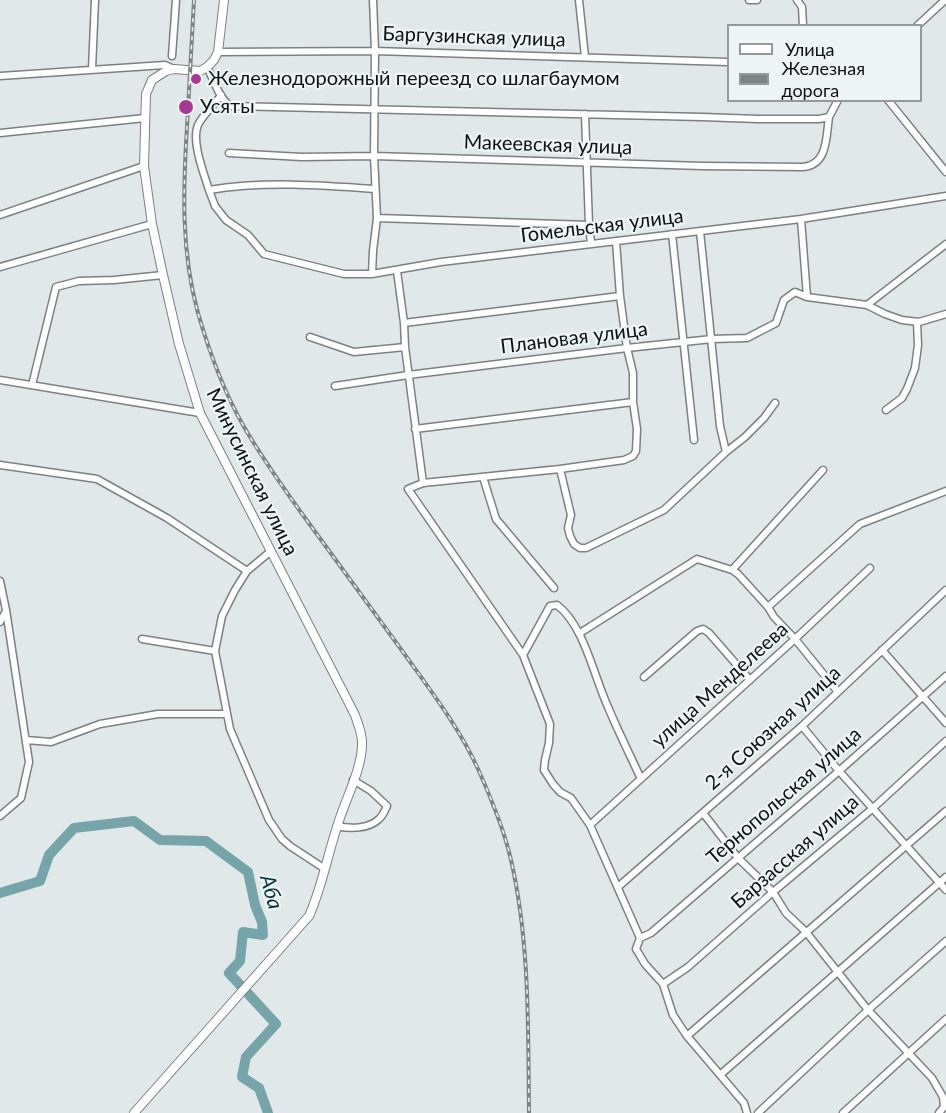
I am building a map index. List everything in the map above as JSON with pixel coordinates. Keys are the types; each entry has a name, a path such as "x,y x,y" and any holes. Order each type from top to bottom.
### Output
{"main road":[{"path":"174,69 200,71 214,60 218,52 224,0"},
{"name":"Минусинская улица","path":"134,1113 309,916 319,894 337,826 360,760 362,742 358,722 335,674 200,413 179,344 152,224 144,166 146,94 152,80 174,69"}],"street":[{"path":"92,69 95,0"},
{"path":"172,56 176,0"},
{"path":"372,274 377,218 374,156 373,0"},
{"path":"579,0 585,57"},
{"path":"749,0 757,0"},
{"path":"797,0 802,7 803,24"},
{"path":"919,24 945,0"},
{"name":"Баргузинская улица","path":"218,52 375,51 727,62"},
{"path":"0,76 165,64 174,69"},
{"path":"207,67 221,95 231,106 758,119 829,117"},
{"path":"221,95 197,127 196,140 209,190 231,186 313,185 375,189"},
{"name":"Макеевская улица","path":"229,153 302,157 374,156 703,166 810,166 816,164 823,154 829,117 837,102"},
{"path":"890,102 946,172"},
{"path":"585,114 591,243"},
{"path":"0,133 145,118"},
{"path":"0,215 144,166"},
{"name":"Гомельская улица","path":"209,190 215,206 226,220 248,236 264,254 344,274 397,271 441,262 801,219 946,196"},
{"path":"377,218 589,225"},
{"path":"801,219 807,297 867,305 902,320 916,322 946,314"},
{"path":"0,267 152,224"},
{"path":"700,231 720,426 726,452"},
{"path":"672,234 694,440"},
{"path":"616,241 620,296 633,373 633,402 637,429 636,451 633,456 624,460 560,469 423,483 408,489 523,655 550,724 544,770 560,792 571,798 590,825 640,938 636,949 645,964 663,984 673,1015 687,1036 744,1103 747,1113"},
{"path":"867,305 946,244"},
{"path":"397,271 423,483"},
{"path":"32,385 56,287 79,281 163,275"},
{"name":"Плановая улица","path":"335,386 627,348 712,339 747,338 776,323 784,300 795,292 807,297"},
{"path":"404,323 620,296"},
{"path":"886,410 902,398 915,368 918,345 916,322"},
{"path":"310,337 354,352 405,347"},
{"path":"0,380 200,413"},
{"path":"415,429 633,402"},
{"path":"560,469 571,515 568,528 570,536 574,544 580,548 586,548 664,510 745,437 775,403"},
{"path":"0,465 97,479 167,518 247,572"},
{"path":"732,570 823,470"},
{"path":"483,477 496,519 554,588"},
{"path":"768,607 860,524 946,491"},
{"path":"271,551 247,572 235,590 222,616 215,651 232,737 269,820 282,839 325,869"},
{"path":"580,633 697,559 738,574 838,692"},
{"name":"улица Менделеева","path":"590,825 870,568"},
{"path":"0,581 29,762 21,798 0,816"},
{"name":"2-я Союзная улица","path":"618,887 802,726 946,590"},
{"path":"523,655 550,606 557,605 564,610 580,633 607,706 641,779"},
{"path":"0,622 6,610"},
{"path":"644,677 697,631 703,629 750,680"},
{"path":"142,639 215,651"},
{"path":"882,650 946,723"},
{"name":"Тернопольская улица","path":"640,938 651,933 946,676"},
{"path":"26,740 51,742 100,724 158,714 227,714"},
{"path":"802,726 872,809 946,890"},
{"name":"Барзасская улица","path":"663,984 688,967 872,809 946,741"},
{"path":"337,826 349,829 368,825 379,820 387,806 371,791 353,780"},
{"path":"687,1036 946,812"},
{"path":"703,813 738,858 773,892 786,912 806,932 868,1010 932,1078 943,1097 944,1107 939,1113"},
{"path":"720,1075 946,877"},
{"path":"758,1113 868,1010 946,942"},
{"path":"843,1113 946,1019"}],"waterway":[{"name":"Аба","path":"0,893 40,881 49,855 74,828 134,821 160,840 206,841 248,872 255,905 262,922 263,935 243,932 240,961 229,973 276,1024 246,1057 242,1077 259,1088 268,1113"}],"railway":[{"path":"194,0 184,197 186,244 192,290 202,327 229,398 256,447 444,709 462,738 488,791 508,848 522,923 527,986 529,1113"}],"place":[{"name":"Железнодорожный переезд со шлагбаумом","path":"196,79"},
{"name":"Усяты","path":"186,107"}]}
